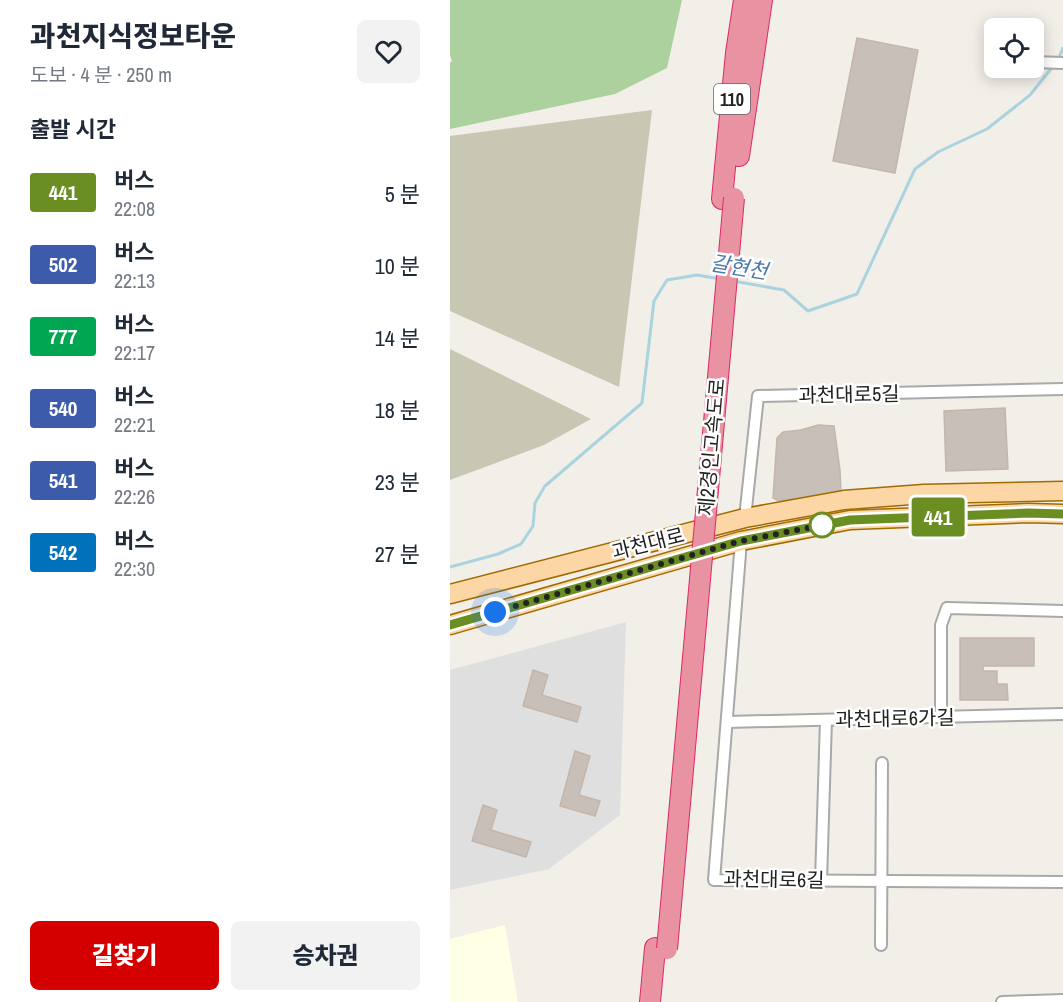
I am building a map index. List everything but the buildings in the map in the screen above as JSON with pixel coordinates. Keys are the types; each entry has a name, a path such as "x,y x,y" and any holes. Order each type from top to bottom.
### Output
{"highway":[{"name":"제2경인고속도로","path":"650,1002 661,949 728,198 736,53 744,0"},
{"name":"제2경인고속도로","path":"728,198 762,0"},
{"name":"제2경인고속도로","path":"661,949 663,1002"}],"main road":[{"name":"과천대로","path":"450,594 745,518 844,500 924,494 1063,491"},
{"name":"과천대로","path":"450,625 741,541 850,520 1028,513 1063,514"}],"street":[{"path":"1044,62 1063,63"},
{"name":"과천대로5길","path":"745,518 758,396 1063,389"},
{"name":"과천대로6길","path":"741,541 714,880 1063,882"},
{"path":"941,717 942,625 947,608 1063,611"},
{"name":"과천대로6가길","path":"727,722 1063,714"},
{"path":"821,881 826,720"},
{"path":"881,945 882,763"},
{"path":"1002,1002 1063,1000"}],"shaded area":[{"path":"652,110 619,387 450,311 450,136"},
{"path":"450,349 591,419 544,445 450,480"},
{"path":"626,622 620,815 549,869 450,890 450,670"},
{"path":"505,925 518,1002 450,1002 450,939"}],"green space":[{"path":"450,0 682,0 667,68 615,94 450,129 450,63 452,61 450,55"}],"waterway":[{"name":"갈현천","path":"1058,60 1063,48"},
{"name":"갈현천","path":"733,281 784,290 808,311 857,294 915,169 938,152 987,129 1030,95 1054,65"},
{"name":"갈현천","path":"450,567 498,554 521,544 533,526 535,503 545,486 642,403 654,301 667,280 697,275 720,279"}],"bus line":[{"name":"441","path":"450,625 741,541 850,520 1028,513 1063,514"}],"route":[{"path":"495,612 741,541 828,524 822,525"}]}
